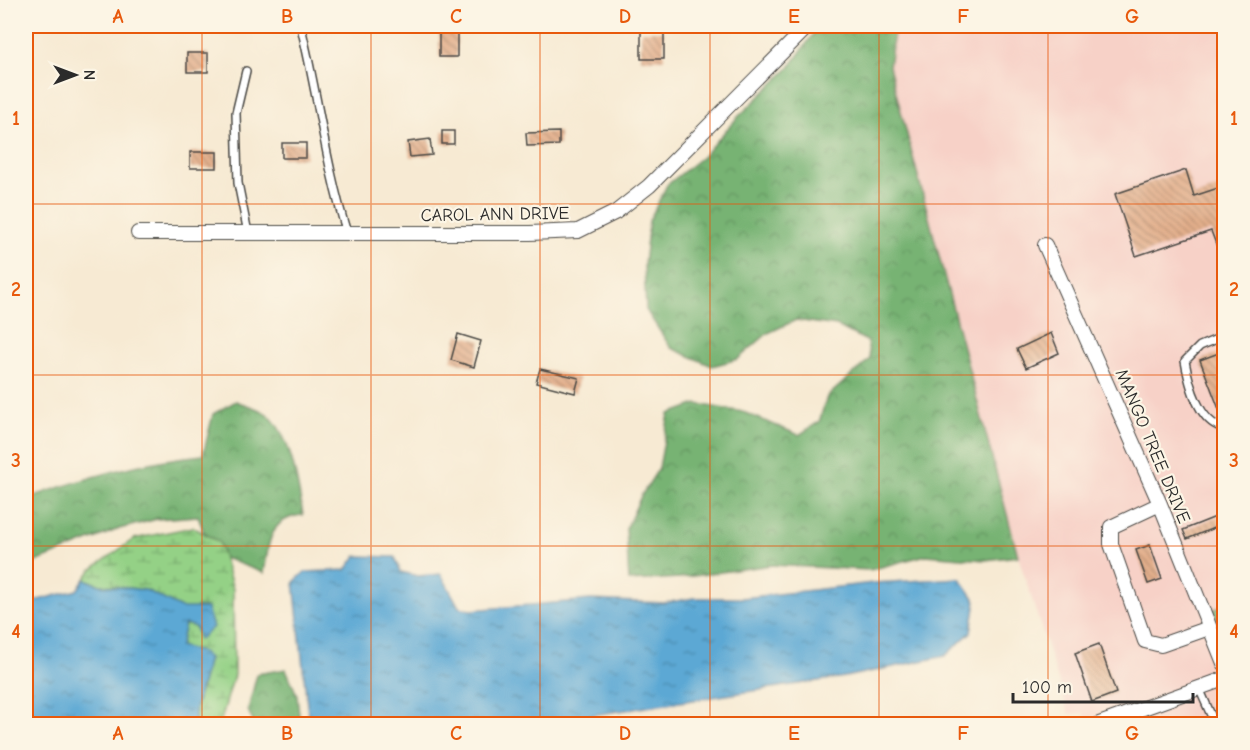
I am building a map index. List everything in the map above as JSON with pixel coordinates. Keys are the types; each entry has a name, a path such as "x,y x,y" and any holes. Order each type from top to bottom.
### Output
{"street":[{"name":"CAROL ANN DRIVE","path":"138,233 578,231 616,212 649,186 808,26"},
{"name":"MANGO TREE DRIVE","path":"1045,245 1160,504 1224,663"},
{"path":"1160,504 1111,527 1111,544 1145,641 1161,645 1209,628"},
{"path":"1099,724 1224,679"}],"lane":[{"path":"301,27 324,129 331,177 347,233"},
{"path":"246,71 236,113 238,183 248,233"},
{"path":"1224,336 1200,346 1185,361 1190,386 1203,411 1224,428"},
{"path":"1199,688 1215,724"}],"shaded area":[{"path":"895,26 1224,26 1224,605 1214,610 1224,641 1224,724 1084,724 1084,713 1069,714 1018,556 889,66"}],"green space":[{"path":"819,26 895,26 889,66 1018,556 985,560 926,555 870,570 771,565 679,578 629,581 626,529 641,496 659,468 669,414 697,404 743,412 799,435 819,422 827,397 870,359 867,341 837,326 796,320 768,333 738,359 712,366 671,348 646,310 644,264 649,221 667,185 702,157 738,117 789,68"},
{"path":"236,401 267,414 275,423 288,447 299,489 303,515 283,521 272,534 264,573 224,558 219,542 204,533 198,516 157,519 119,529 26,566 26,499 113,471 157,461 203,455 213,414"},
{"path":"193,527 219,542 233,589 234,675 220,724 195,724 195,709 209,658 201,652 180,646 185,624 212,627 146,590 100,585 85,579 91,570 134,539"},
{"path":"1224,605 1224,641 1213,610"},
{"path":"286,669 297,695 300,724 254,724 248,710 257,674"}],"water":[{"path":"356,556 395,557 401,572 418,576 441,574 459,607 471,610 590,600 664,603 694,598 743,598 873,583 960,578 976,601 971,632 945,656 845,677 533,724 309,724 294,582 305,572 346,570"},
{"path":"85,579 100,585 146,590 181,608 207,608 213,627 199,640 195,627 185,624 180,646 201,652 209,658 195,709 195,724 26,724 26,603 77,590"}],"building":[{"path":"439,26 457,26 457,57 439,57"},
{"path":"641,31 664,31 664,59 641,59"},
{"path":"187,53 208,53 208,72 187,72"},
{"path":"442,131 454,131 454,144 442,144"},
{"path":"559,132 559,145 527,146 526,133"},
{"path":"430,139 432,155 410,157 408,142"},
{"path":"282,143 306,143 306,158 282,158"},
{"path":"190,152 217,152 217,168 190,168"},
{"path":"1186,170 1194,196 1224,186 1224,265 1211,231 1136,256 1115,194"},
{"path":"1051,333 1059,353 1026,368 1017,349"},
{"path":"458,334 481,341 474,367 451,360"},
{"path":"1224,351 1224,422 1200,360"},
{"path":"540,369 579,378 575,393 536,383"},
{"path":"1218,516 1221,525 1187,539 1183,530"},
{"path":"1150,545 1162,579 1148,584 1136,550"},
{"path":"1099,644 1116,693 1092,702 1075,653"}]}
